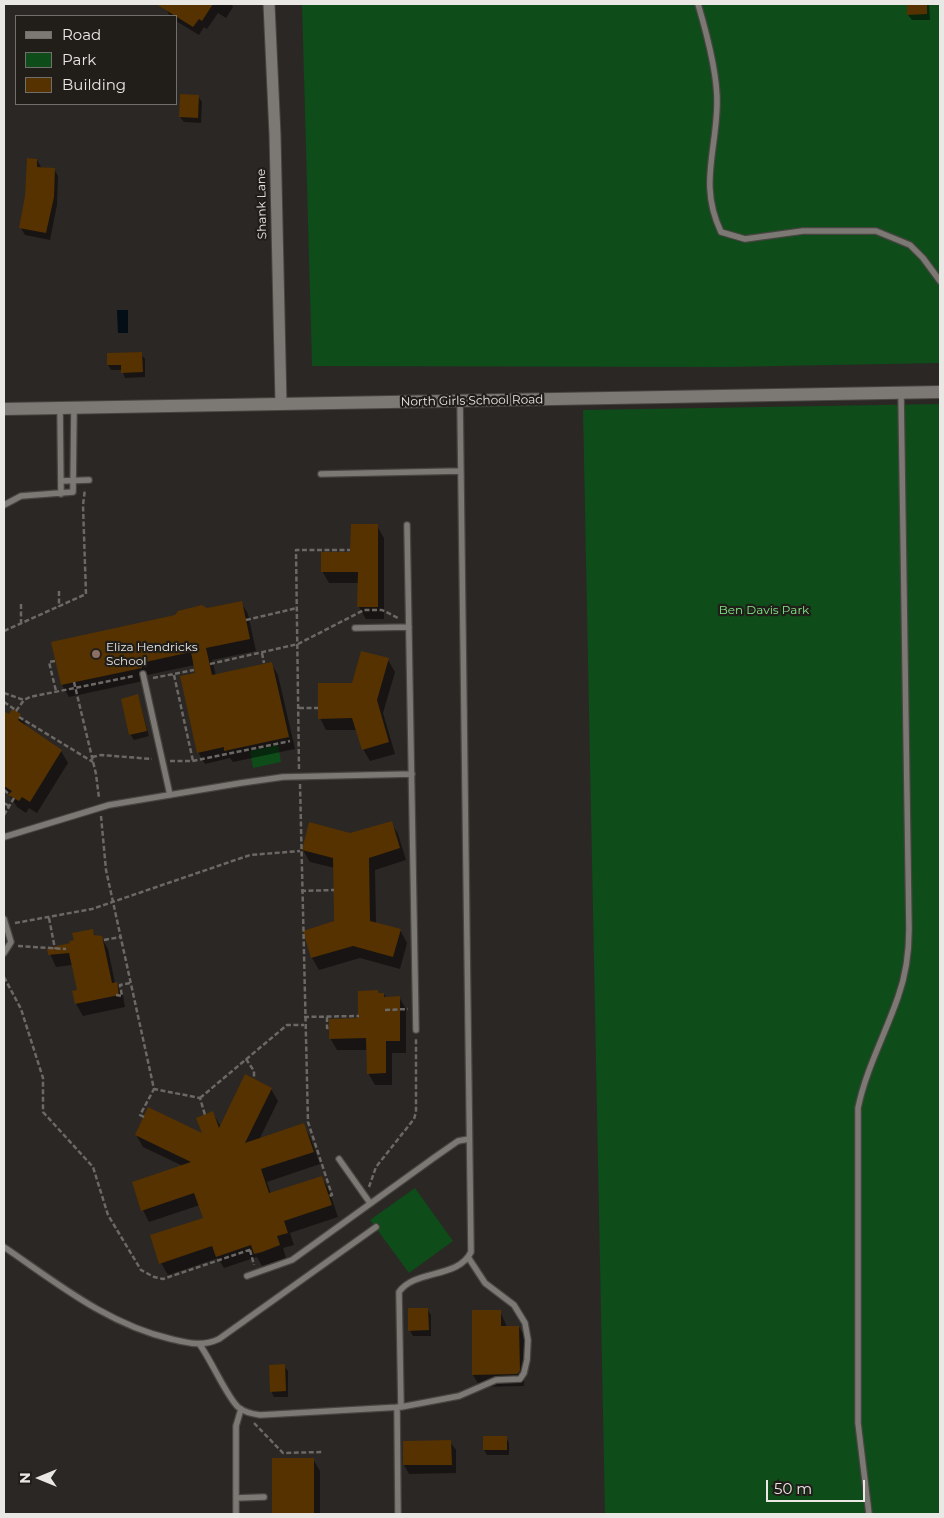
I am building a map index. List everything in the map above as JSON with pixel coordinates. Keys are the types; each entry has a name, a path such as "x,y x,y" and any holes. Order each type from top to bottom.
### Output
{"main road":[{"name":"North Girls School Road","path":"4,409 940,392"}],"street":[{"name":"Shank Lane","path":"268,4 275,135 281,404"}],"lane":[{"path":"698,4 707,34 718,103 708,188 713,215 721,232 745,239 803,231 876,231 910,245 923,258 940,281"},
{"path":"869,1514 858,1423 857,1123 863,1084 899,997 909,944 901,393"},
{"path":"398,1514 399,1292 407,1284 461,1265 471,1252 460,401"},
{"path":"60,408 62,494"},
{"path":"4,505 21,496 73,492 74,408"},
{"path":"321,474 460,470"},
{"path":"61,481 87,480"},
{"path":"408,525 416,1030"},
{"path":"356,628 409,627"},
{"path":"143,674 170,795"},
{"path":"4,838 100,807 241,783 300,777 412,774"},
{"path":"4,953 10,946 11,937 5,922"},
{"path":"247,1276 292,1260 458,1141 469,1139"},
{"path":"339,1159 370,1203"},
{"path":"4,1247 104,1314 160,1336 200,1345 219,1339 376,1227"},
{"path":"200,1345 212,1361 233,1402 241,1409 253,1414 276,1415 399,1407 459,1396 496,1380 520,1379 524,1373 528,1340 521,1315 508,1299 485,1283 468,1257"},
{"path":"236,1513 236,1426 241,1409"},
{"path":"236,1498 264,1497"}],"path":[{"path":"4,631 86,594 83,505 87,480"},
{"path":"329,1196 332,1195 308,1122 300,851 296,550 350,550"},
{"path":"59,591 60,607"},
{"path":"21,604 21,624"},
{"path":"246,620 297,608"},
{"path":"210,664 298,644 364,610 382,610 409,627"},
{"path":"262,652 264,663"},
{"path":"55,661 49,662 56,692"},
{"path":"4,693 24,700 143,674 156,679 194,670"},
{"path":"174,675 193,761"},
{"path":"74,682 93,762 100,807 104,859 154,1089 140,1115 144,1117"},
{"path":"4,702 17,711 24,700"},
{"path":"299,708 318,708"},
{"path":"19,717 93,762"},
{"path":"92,757 101,755 193,761 290,741"},
{"path":"4,790 9,794"},
{"path":"4,815 14,798"},
{"path":"4,803 9,806"},
{"path":"5,922 49,918 92,909 241,858 272,852 300,851"},
{"path":"301,890 334,890"},
{"path":"49,918 55,949"},
{"path":"104,940 120,936"},
{"path":"10,946 66,949"},
{"path":"4,977 21,1009 42,1078 42,1109 93,1167 113,1224 141,1270 159,1279 168,1278 251,1250 257,1273"},
{"path":"116,996 122,996 120,986 130,983"},
{"path":"384,1010 416,1009"},
{"path":"304,1017 359,1016"},
{"path":"327,1017 327,1028 329,1028"},
{"path":"200,1098 287,1025 305,1025"},
{"path":"370,1203 369,1189 372,1175 414,1119 416,1112 416,1030"},
{"path":"246,1059 254,1071 254,1079"},
{"path":"154,1089 200,1098"},
{"path":"200,1098 205,1115"},
{"path":"241,1409 284,1453 322,1452"},
{"path":"291,1453 291,1458"}],"green space":[{"path":"302,4 940,4 940,363 724,367 312,366"},
{"name":"Ben Davis Park","path":"940,404 940,1514 605,1514 583,410"},
{"path":"278,745 281,762 253,768 250,751"},
{"path":"415,1188 453,1241 409,1273 370,1220"}],"shaded area":[{"path":"117,310 128,310 128,333 118,333"}],"building":[{"path":"156,4 213,4 202,21 199,19 193,27 178,18 178,15 174,15"},
{"path":"907,4 927,4 927,14 907,15"},
{"path":"180,94 199,95 198,118 179,117"},
{"path":"27,158 37,159 37,167 55,168 54,197 46,233 19,228 25,196"},
{"path":"142,352 143,372 121,373 121,365 107,365 107,353"},
{"path":"351,524 378,524 378,607 357,607 358,572 321,572 321,552 350,552"},
{"path":"242,601 250,639 206,648 212,675 272,662 289,737 224,751 224,747 197,753 180,676 195,673 191,652 141,663 142,668 61,685 51,642 175,615 178,611 202,605 207,608"},
{"path":"361,651 389,658 377,700 389,742 362,750 352,718 318,719 318,683 352,683"},
{"path":"138,694 147,731 129,735 121,699"},
{"path":"12,709 21,714 18,720 62,750 30,802 22,797 19,801 8,795 12,791 4,786 4,711 9,714"},
{"path":"392,821 400,848 369,858 370,921 401,929 393,957 353,946 311,958 303,931 334,921 333,858 302,850 309,822 350,833"},
{"path":"93,929 94,935 102,936 112,983 117,982 119,995 75,1004 72,991 77,990 69,953 48,955 47,948 70,943 69,941 74,940 72,933"},
{"path":"378,990 378,993 384,993 384,997 400,996 400,1041 386,1041 386,1073 367,1074 366,1038 329,1039 329,1019 358,1018 358,991"},
{"path":"245,1074 272,1088 245,1143 304,1123 314,1152 261,1169 269,1193 322,1176 332,1205 284,1221 288,1233 277,1236 280,1245 262,1252 254,1254 251,1245 216,1257 212,1246 159,1264 150,1235 203,1218 194,1193 141,1211 132,1182 191,1162 135,1135 148,1107 202,1133 196,1118 213,1111 219,1128"},
{"path":"408,1308 428,1308 429,1330 408,1331"},
{"path":"472,1310 501,1310 501,1326 519,1326 520,1371 517,1374 472,1375"},
{"path":"285,1364 286,1391 270,1392 269,1365"},
{"path":"483,1436 507,1436 507,1450 483,1450"},
{"path":"451,1440 452,1465 403,1465 403,1441"},
{"path":"272,1458 314,1458 314,1514 272,1514"}],"place":[{"name":"Eliza Hendricks School","path":"96,654"}]}
